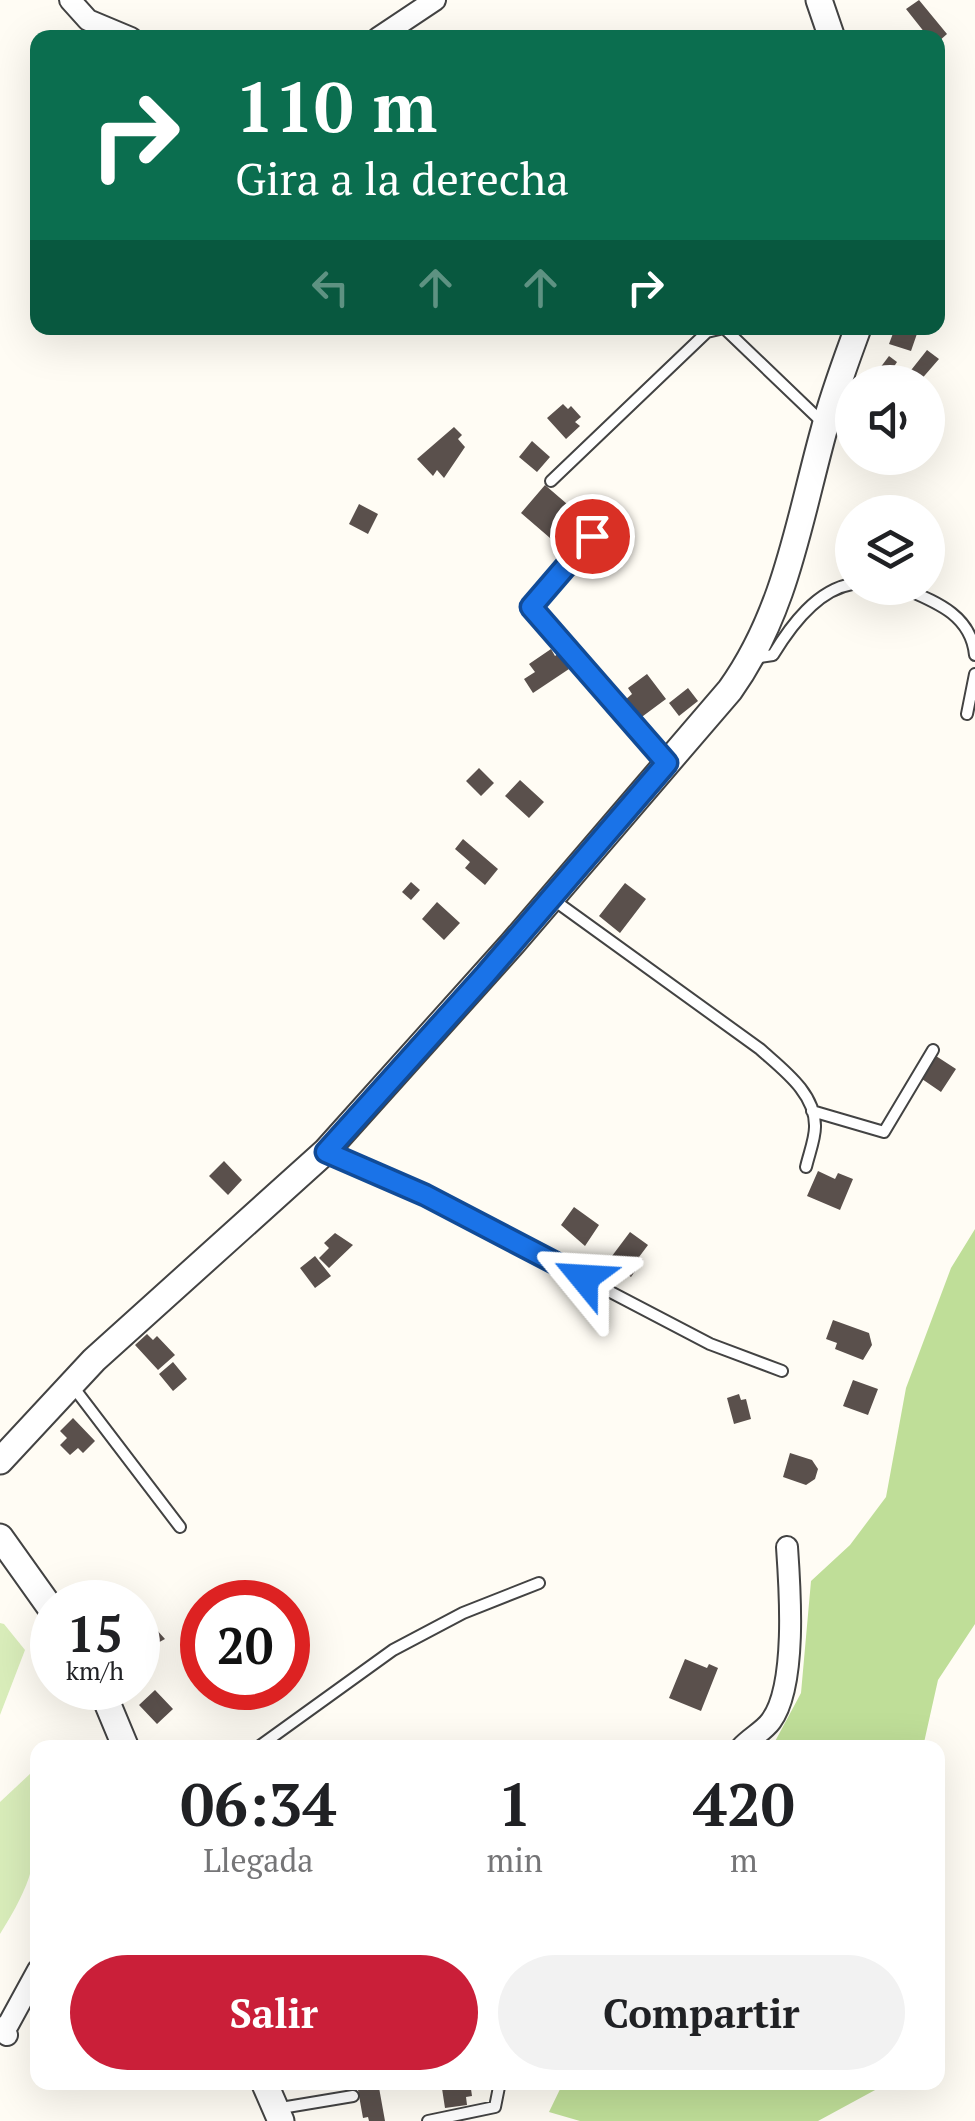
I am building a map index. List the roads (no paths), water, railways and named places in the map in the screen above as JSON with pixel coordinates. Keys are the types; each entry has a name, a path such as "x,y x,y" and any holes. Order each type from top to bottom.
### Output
{"street":[{"path":"70,0 88,20 111,30"},
{"path":"390,30 436,0"},
{"path":"819,0 829,30"},
{"path":"0,1461 70,1384 326,1152 730,690 778,603 825,425 856,335"},
{"path":"0,1537 31,1580"},
{"path":"750,1740 771,1722 782,1696 791,1608 787,1547"},
{"path":"110,1710 123,1740"},
{"path":"8,2025 30,1985"},
{"path":"267,2090 278,2115"}],"lane":[{"path":"551,482 704,335"},
{"path":"731,335 825,425"},
{"path":"592,536 531,607 667,763"},
{"path":"751,658 773,655 818,598 835,588"},
{"path":"935,605 958,617 973,638 975,655"},
{"path":"966,714 975,674"},
{"path":"551,898 760,1049 810,1100 816,1127 806,1167"},
{"path":"812,1111 884,1132 934,1050"},
{"path":"326,1152 425,1195 710,1344 782,1371"},
{"path":"70,1384 180,1526"},
{"path":"268,1740 393,1650 463,1613 539,1584"},
{"path":"428,2121 494,2107 498,2090"},
{"path":"278,2115 353,2096"}]}
